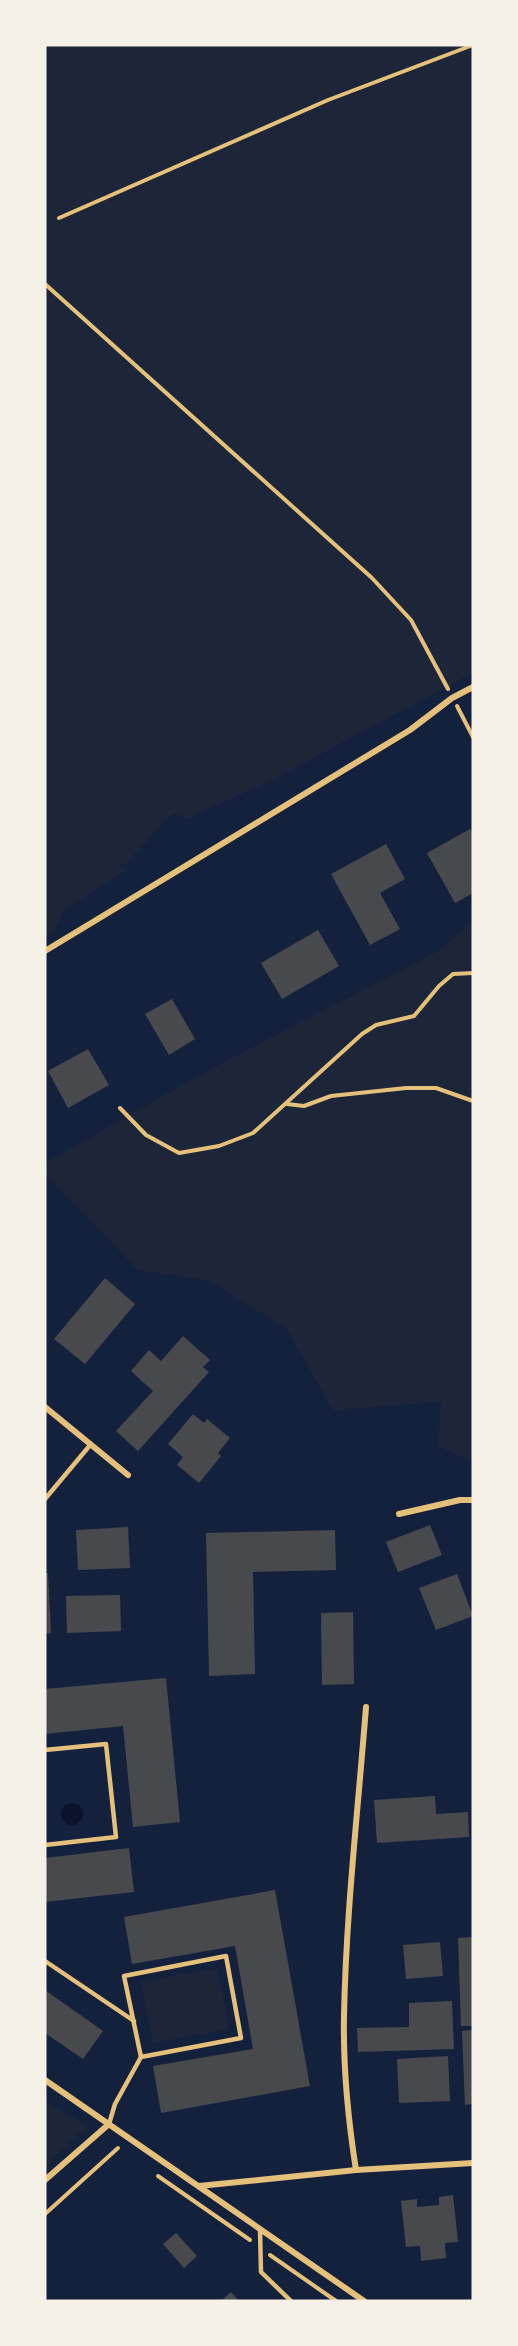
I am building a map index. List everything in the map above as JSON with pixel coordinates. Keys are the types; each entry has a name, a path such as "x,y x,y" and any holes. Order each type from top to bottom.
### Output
{"street":[{"path":"45,951 410,730 453,698 473,687"},
{"path":"45,1407 128,1475"},
{"path":"399,1514 460,1500 473,1500"},
{"path":"356,2170 348,2114 344,2017 366,1707"},
{"path":"45,2079 364,2301"},
{"path":"45,2180 109,2124"},
{"path":"198,2186 356,2170 473,2163"}],"lane":[{"path":"45,1499 92,1444"},
{"path":"45,1750 106,1744 116,1837 45,1845"},
{"path":"109,2124 115,2104 141,2057 124,1976 226,1956 241,2038 141,2057"},
{"path":"45,1961 134,2021"},
{"path":"260,2229 261,2272 291,2301"}],"path":[{"path":"59,218 328,100 473,45"},
{"path":"45,284 372,578 411,620 473,737"},
{"path":"120,1108 146,1135 179,1154 219,1146 252,1133 362,1034 376,1025 414,1016 439,986 453,974 473,973"},
{"path":"286,1104 304,1106 331,1096 406,1088 436,1088 473,1101"},
{"path":"98,2133 128,2155"},
{"path":"45,2214 118,2148"},
{"path":"156,2175 336,2301"}],"shaded area":[{"path":"45,45 473,45 473,673 274,779 189,818 172,813 126,864 118,864 125,871 65,909 53,933 45,937"},
{"path":"473,921 473,1462 438,1446 441,1402 333,1410 287,1329 210,1281 138,1270 45,1174 45,1163 207,1071 440,950"},
{"path":"72,1803 80,1806 83,1814 80,1822 72,1825 64,1822 61,1814 64,1806"},
{"path":"217,1968 229,2029 153,2043 141,1982"},
{"path":"45,2101 87,2126 48,2164 45,2162"}],"building":[{"path":"470,829 473,834 473,893 455,903 427,853"},
{"path":"386,844 405,879 380,893 400,929 370,945 331,874"},
{"path":"318,930 339,966 282,999 261,963"},
{"path":"172,999 195,1039 169,1055 145,1014"},
{"path":"88,1049 109,1085 68,1108 48,1071"},
{"path":"105,1278 135,1304 85,1364 54,1339"},
{"path":"183,1336 210,1360 203,1367 209,1372 138,1451 116,1431 153,1391 131,1371 149,1350 161,1361"},
{"path":"193,1414 204,1423 207,1419 230,1438 218,1453 221,1456 199,1483 177,1465 183,1457 168,1444"},
{"path":"430,1525 442,1555 398,1572 386,1542"},
{"path":"128,1527 130,1568 78,1570 76,1530"},
{"path":"335,1530 336,1570 253,1572 255,1674 209,1676 206,1533"},
{"path":"45,1573 48,1573 51,1633 45,1634"},
{"path":"457,1574 473,1616 436,1630 419,1588"},
{"path":"120,1595 121,1631 67,1633 66,1596"},
{"path":"353,1612 354,1684 322,1685 321,1613"},
{"path":"166,1678 180,1822 133,1827 123,1726 45,1734 45,1689"},
{"path":"435,1796 436,1814 468,1812 469,1837 377,1843 374,1800"},
{"path":"129,1848 134,1892 45,1902 45,1858"},
{"path":"275,1890 310,2086 161,2113 153,2066 253,2049 235,1946 132,1964 124,1917"},
{"path":"473,1937 473,2026 461,2026 458,1938"},
{"path":"440,1942 443,1976 406,1979 403,1945"},
{"path":"45,1990 103,2031 83,2059 45,2033"},
{"path":"452,2001 454,2049 358,2052 357,2028 409,2027 409,2003"},
{"path":"473,2030 473,2104 465,2105 462,2031"},
{"path":"448,2056 450,2101 399,2103 397,2059"},
{"path":"453,2195 458,2242 445,2243 446,2258 421,2261 420,2246 406,2247 401,2201 417,2199 417,2207 439,2205 439,2197"},
{"path":"176,2233 197,2256 184,2268 163,2244"},
{"path":"231,2292 239,2301 221,2301"}]}
